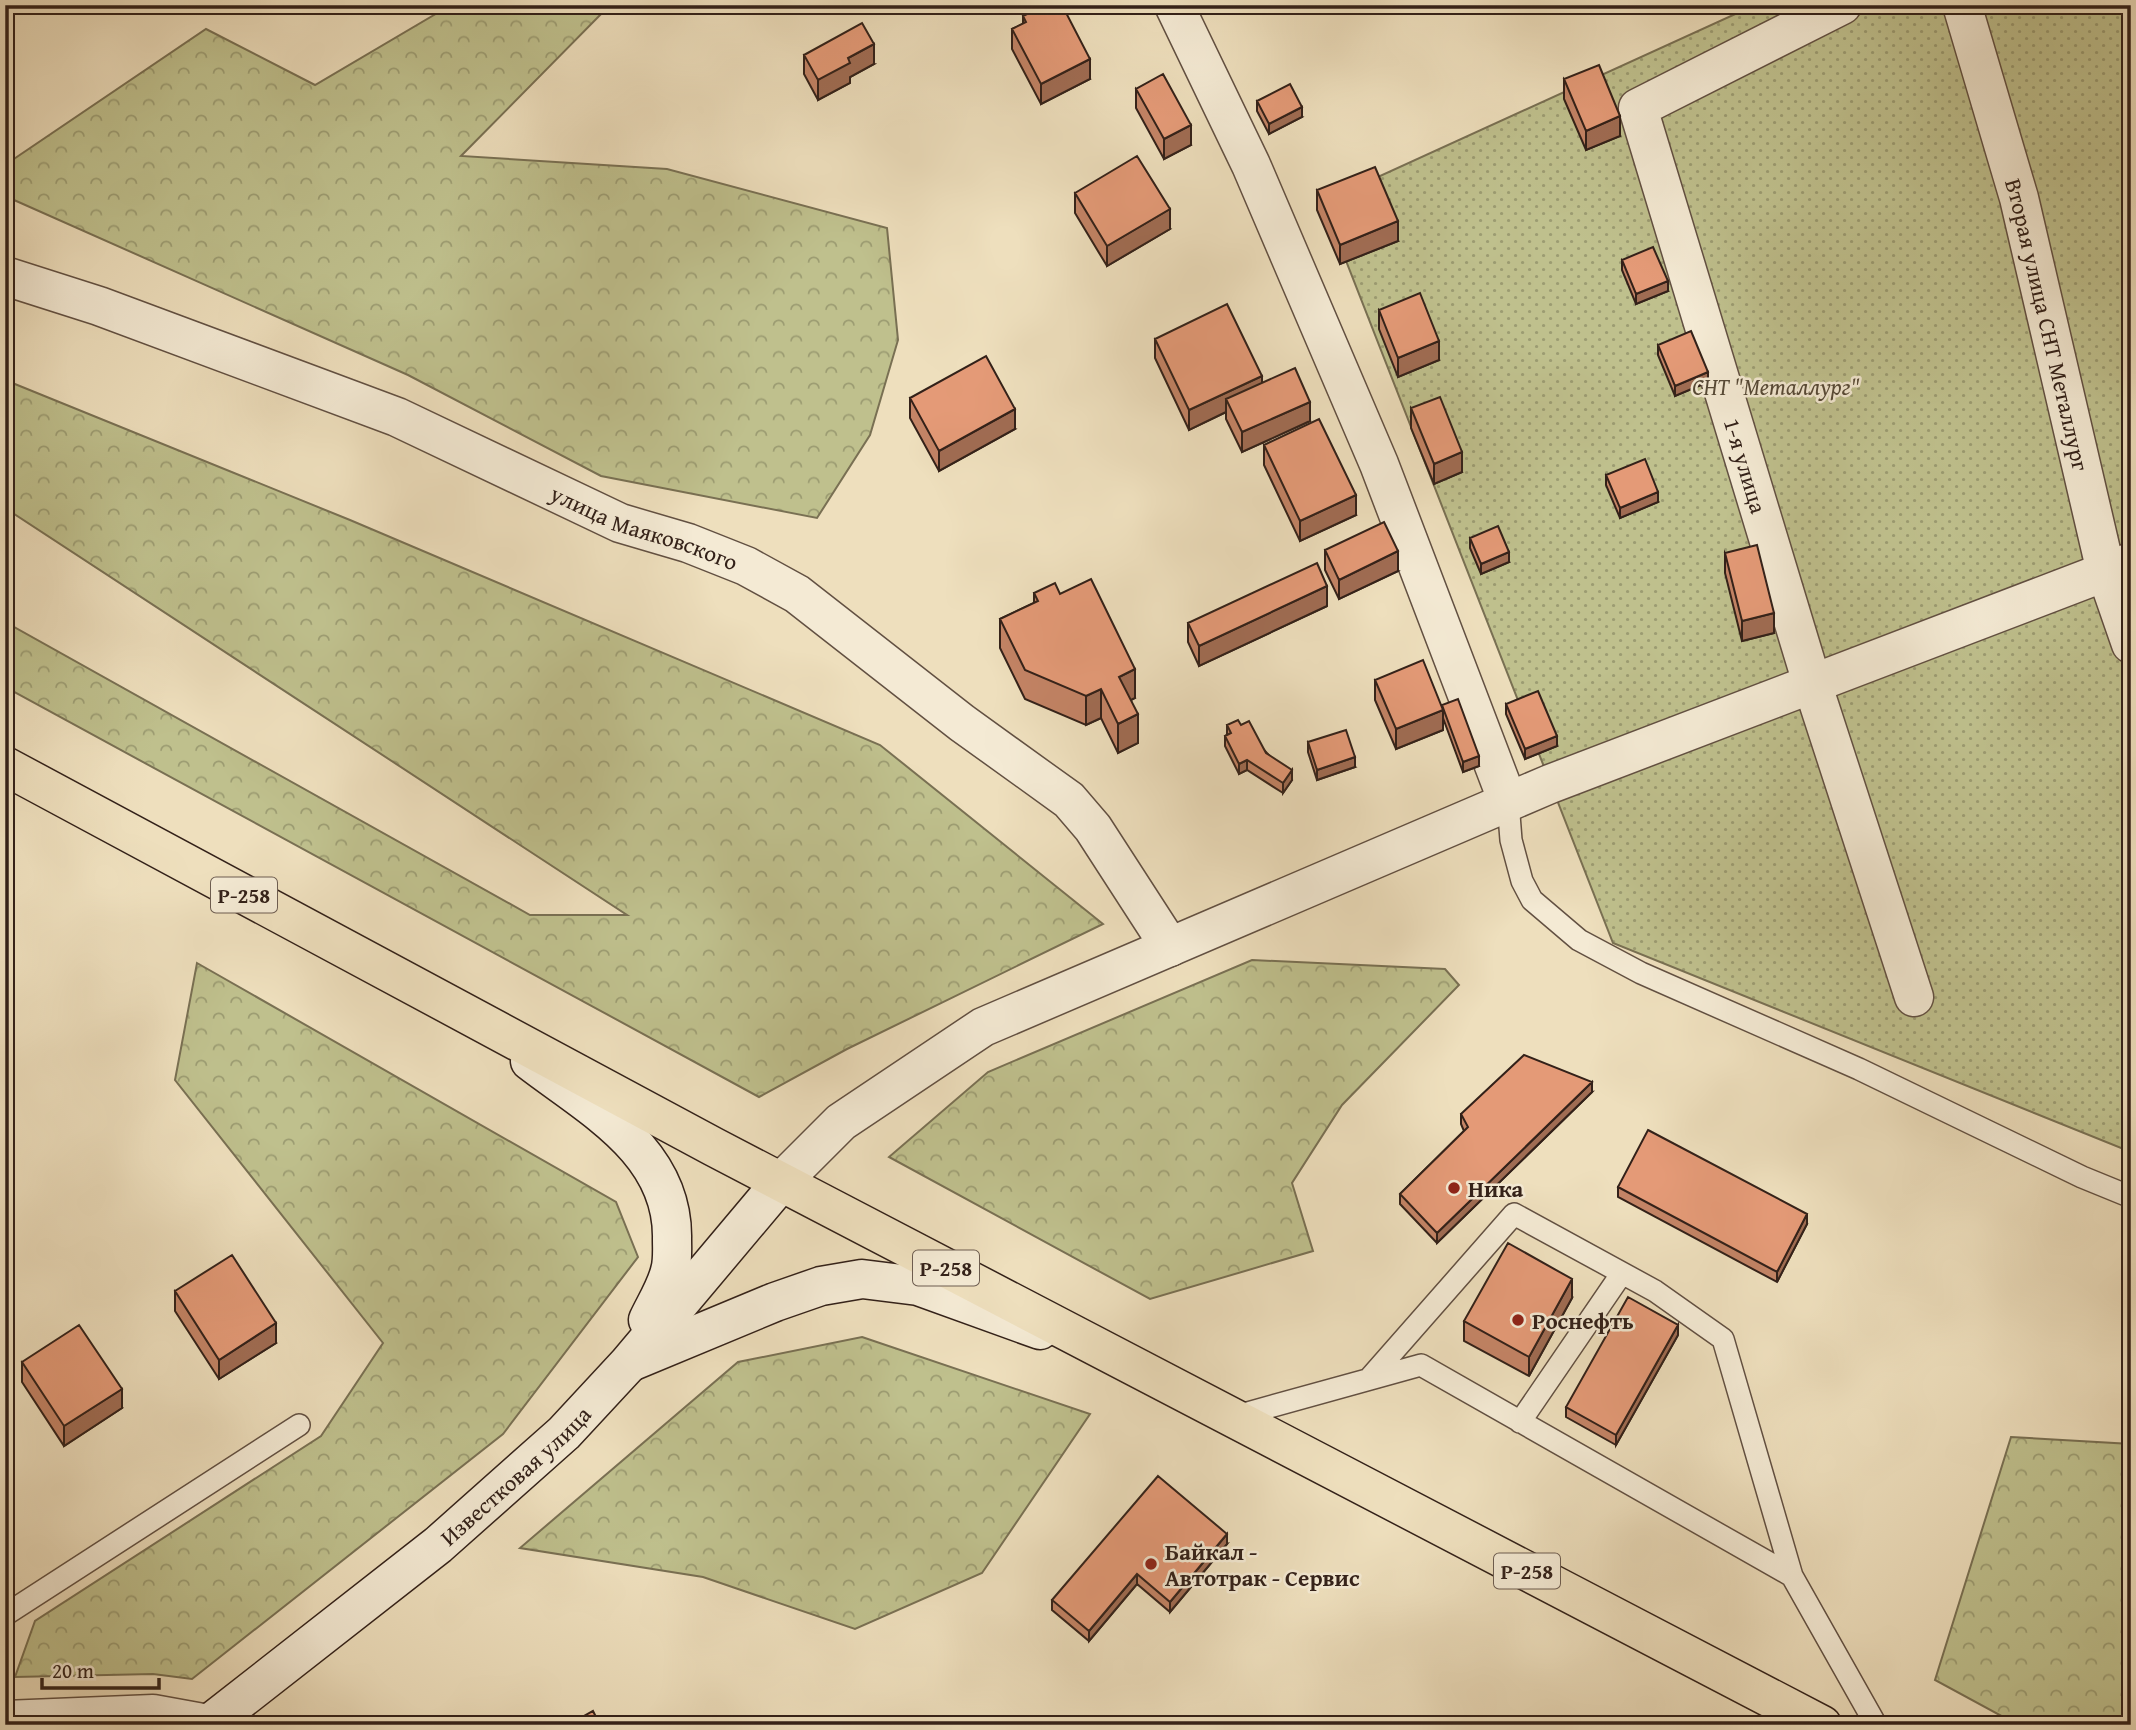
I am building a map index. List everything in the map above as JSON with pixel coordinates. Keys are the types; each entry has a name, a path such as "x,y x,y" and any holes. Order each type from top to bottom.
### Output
{"main road":[{"name":"Р-258","path":"5,766 781,1182 1822,1725"}],"street":[{"path":"1174,5 1251,165 1379,464 1508,802"},
{"name":"1-я улица","path":"1842,5 1638,108 1812,683 1914,997"},
{"name":"Вторая улица СНТ Металлург","path":"1962,5 2019,198 2118,567 2131,644"},
{"name":"улица Маяковского","path":"5,276 99,306 397,417 620,523 688,543 746,566 797,594 961,723 1069,800 1093,828 1170,947"},
{"name":"Известковая улица","path":"208,1725 438,1545 564,1433 628,1364 781,1182 841,1122 983,1027 1508,802 2118,567"},
{"path":"482,1024 605,1117 642,1150 664,1187 672,1224 671,1270 628,1364"},
{"path":"628,1364 775,1302 821,1286 862,1279 918,1286 1110,1354"},
{"path":"5,1720 153,1714 208,1725"}],"lane":[{"path":"1508,802 1511,840 1532,900 1579,940 1641,973 1859,1069 2131,1198"},
{"path":"1369,1379 1514,1214 1655,1291 1723,1339 1792,1577 1876,1725"},
{"path":"1520,1422 1622,1273"},
{"path":"1233,1418 1421,1365 1792,1577"},
{"path":"5,1615 299,1425"}],"green space":[{"path":"451,5 610,5 461,156 667,169 887,228 898,340 870,435 817,518 601,476 408,375 5,196 5,165 206,29 315,85"},
{"name":"СНТ \"Металлург\"","path":"1755,5 2131,5 2131,1152 1613,943 1323,202"},
{"path":"5,380 350,520 880,745 1103,924 847,1049 759,1097 5,687 5,622 530,915 627,915 5,508"},
{"path":"1252,960 1445,969 1459,985 1342,1105 1292,1183 1313,1251 1150,1299 889,1157 988,1072"},
{"path":"197,963 616,1202 638,1257 503,1434 192,1679 153,1674 15,1677 35,1621 321,1436 383,1343 175,1080"},
{"path":"862,1337 1090,1414 982,1573 855,1629 703,1577 520,1548 738,1362"},
{"path":"2011,1437 2131,1444 2131,1725 2018,1725 1935,1680"}],"building":[{"path":"1045,5 1062,5 1090,59 1041,84 1012,29 1026,22 1023,16"},
{"path":"862,23 874,44 848,58 850,63 818,80 804,55"},
{"path":"1599,65 1620,116 1586,131 1564,79"},
{"path":"1163,74 1191,125 1164,139 1136,89"},
{"path":"1290,84 1302,107 1269,124 1257,101"},
{"path":"1137,156 1170,209 1107,246 1075,193"},
{"path":"1375,167 1398,221 1340,245 1317,190"},
{"path":"1653,247 1668,281 1636,294 1622,260"},
{"path":"1420,293 1439,341 1398,358 1379,310"},
{"path":"1227,304 1262,376 1189,410 1155,339"},
{"path":"1691,331 1708,372 1675,386 1658,345"},
{"path":"986,356 1015,409 939,451 910,398"},
{"path":"1295,368 1310,402 1242,432 1226,399"},
{"path":"1440,397 1462,452 1434,464 1411,408"},
{"path":"1319,419 1356,495 1300,521 1264,445"},
{"path":"1645,459 1658,492 1620,508 1606,475"},
{"path":"1384,522 1398,551 1339,580 1325,550"},
{"path":"1498,526 1509,552 1481,564 1470,538"},
{"path":"1757,545 1774,613 1742,621 1725,553"},
{"path":"1317,563 1327,586 1199,646 1188,623"},
{"path":"1091,579 1135,669 1119,677 1138,714 1118,724 1101,689 1086,696 1025,670 1000,619 1038,601 1034,593 1055,583 1060,594"},
{"path":"1423,660 1443,710 1396,729 1375,680"},
{"path":"1538,691 1557,736 1525,749 1506,704"},
{"path":"1458,699 1479,756 1463,762 1442,705"},
{"path":"1238,720 1241,725 1249,721 1266,753 1292,770 1283,783 1247,760 1239,764 1225,736 1231,733 1227,725"},
{"path":"1346,730 1355,757 1317,770 1308,742"},
{"path":"1524,1055 1592,1082 1437,1233 1400,1194 1468,1127 1461,1114"},
{"path":"1648,1130 1807,1214 1777,1272 1618,1187"},
{"name":"Роснефть","path":"1508,1243 1572,1279 1529,1357 1464,1321"},
{"path":"232,1255 276,1323 219,1360 175,1291"},
{"path":"1628,1297 1678,1325 1616,1435 1566,1407"},
{"path":"79,1325 122,1389 64,1426 22,1362"},
{"name":"Байкал - Автотрак - Сервис","path":"1158,1476 1227,1534 1170,1602 1137,1574 1089,1631 1052,1600"},
{"path":"593,1711 600,1725 568,1725"}],"place":[{"name":"Ника","path":"1454,1188"},
{"name":"Роснефть","path":"1518,1320"},
{"name":"Байкал - Автотрак - Сервис","path":"1151,1564"}]}
